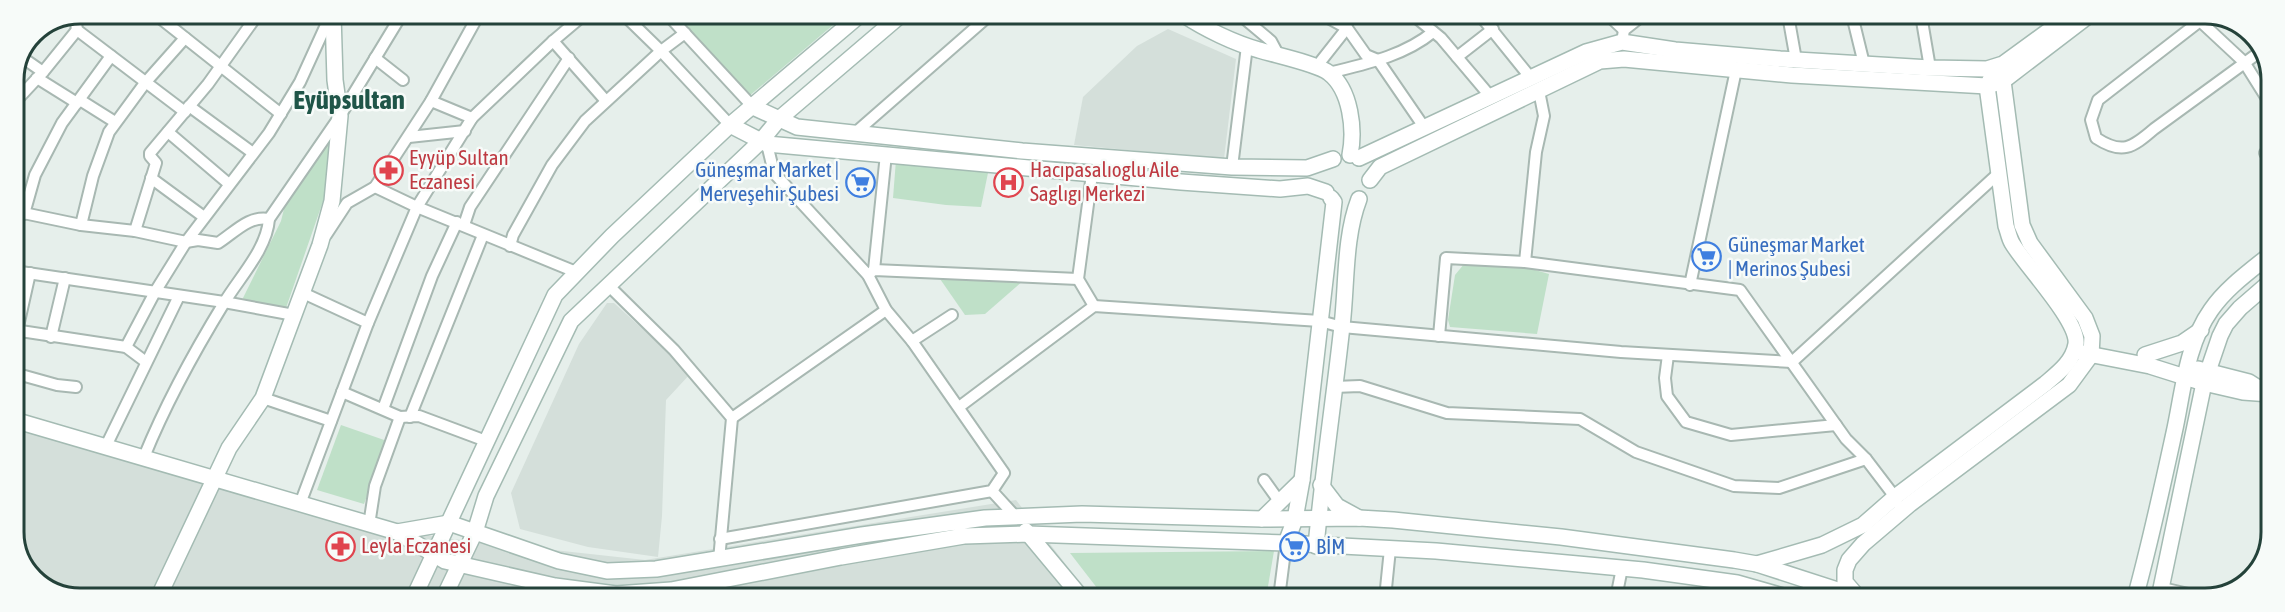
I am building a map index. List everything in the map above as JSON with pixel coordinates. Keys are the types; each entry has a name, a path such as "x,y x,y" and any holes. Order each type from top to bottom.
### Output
{"street":[{"path":"76,24 77,30 146,83 253,153"},
{"path":"135,231 156,163 150,153 221,66 251,24"},
{"path":"126,347 155,292 186,242 281,114 300,82 327,24"},
{"path":"163,588 229,448 263,398 320,245 332,201 340,117 334,69 332,24"},
{"path":"144,457 159,420 224,302 259,248 269,219 340,117 396,24"},
{"path":"320,245 347,202 375,187 431,101 473,24"},
{"path":"300,504 368,323 417,207 472,118 573,24"},
{"path":"633,24 730,125 764,143 1280,189 1308,186 1345,203 1359,199"},
{"path":"676,24 753,107 797,127 1022,151 1232,167 1307,168 1333,159 1354,156 1424,127 1623,36 1634,24"},
{"path":"418,588 555,295 576,272 730,125 849,24"},
{"path":"449,588 475,532 486,496 571,321 764,143 779,119 890,24"},
{"path":"855,133 980,24"},
{"path":"1199,24 1247,46 1325,70 1378,60 1421,42 1433,32"},
{"path":"1251,24 1271,41 1279,56"},
{"path":"1340,24 1347,28 1366,55 1378,60 1424,127"},
{"path":"1424,24 1457,57 1490,96"},
{"path":"1488,24 1530,77"},
{"path":"1614,24 1623,36 1675,50 2000,74 2076,24"},
{"path":"1790,24 1796,60"},
{"path":"1854,24 1864,64"},
{"path":"1923,24 1930,68"},
{"path":"1370,180 1380,167 1600,61 1624,59 1792,75 1987,86 2059,24"},
{"path":"2189,24 2098,100 2091,120 2096,138 2116,149 2139,142 2255,55"},
{"path":"2203,24 2244,62 2261,89"},
{"path":"167,25 281,114"},
{"path":"1316,546 1321,485 1342,327 1352,217 1359,199 1369,187 1370,180 1368,167 1354,156 1348,102 1321,61 1347,28"},
{"path":"1457,57 1493,29"},
{"path":"24,92 77,30"},
{"path":"510,246 513,234 552,165 585,120 661,51 685,33"},
{"path":"81,225 93,176 109,132 146,83 185,38"},
{"path":"553,41 606,101"},
{"path":"1232,167 1247,46"},
{"path":"24,200 62,123 111,56"},
{"path":"375,58 403,80"},
{"path":"383,409 428,287 470,207 569,58"},
{"path":"27,62 40,75 78,101 115,122"},
{"path":"1690,285 1736,70"},
{"path":"1851,588 1845,582 1845,570 1849,560 1863,544 1900,512 2069,385 2092,350 2092,336 2085,318 2030,243 2022,225 2000,74"},
{"path":"1757,564 1822,545 1863,525 1895,497 2045,384 2065,366 2075,347 2069,321 2012,242 2006,225 1987,86"},
{"path":"1525,262 1536,152 1544,116 1539,91"},
{"path":"431,101 472,118"},
{"path":"409,137 465,131"},
{"path":"168,132 230,184"},
{"path":"720,539 992,491 1004,473 912,341 886,310 871,273 774,173 764,143"},
{"path":"871,273 886,154"},
{"path":"1280,588 1286,543 1295,519 1302,480 1334,202 1322,178 1327,164 1333,159"},
{"path":"959,407 1094,306 1320,321 1342,327 1439,336 1668,355 1792,362 1999,173"},
{"path":"1092,174 1078,279 1094,306"},
{"path":"151,177 204,218"},
{"path":"375,187 483,235 576,272"},
{"path":"24,213 81,225 135,231 186,242 198,240 218,243 248,222 260,217 269,219"},
{"path":"369,525 375,486 483,235"},
{"path":"1439,336 1446,258 1525,262 1740,290 1846,439 1866,459 1895,497 1900,512"},
{"path":"2138,588 2148,552 2186,371 2201,330 2210,311 2234,285 2261,262"},
{"path":"24,272 224,302 294,315"},
{"path":"24,296 30,273"},
{"path":"871,273 1078,279"},
{"path":"51,336 65,278"},
{"path":"608,285 674,350 732,418 719,560"},
{"path":"2162,588 2206,377 2226,324 2261,290"},
{"path":"303,294 368,323"},
{"path":"106,446 179,296"},
{"path":"732,418 886,310"},
{"path":"912,341 952,315"},
{"path":"2148,361 2201,330"},
{"path":"24,332 126,347 146,362"},
{"path":"2075,347 2148,361 2206,377 2249,382 2261,390"},
{"path":"1668,355 1665,378 1667,396 1686,422 1731,435 1836,425"},
{"path":"2148,361 2171,382 2181,400"},
{"path":"24,376 57,385 75,387"},
{"path":"1334,387 1360,386 1447,413 1580,419 1636,452 1734,486 1779,488 1866,459"},
{"path":"342,392 405,417 420,416 486,441"},
{"path":"263,398 331,421"},
{"path":"24,423 397,532 434,555 461,564 570,588"},
{"path":"1264,480 1280,501"},
{"path":"1262,519 1302,480"},
{"path":"1321,485 1337,506 1359,518"},
{"path":"992,491 1073,588"},
{"path":"397,532 449,523 559,561 607,571 656,569 862,535 1014,515 1082,514 1262,519 1359,518 1561,537 1757,564 1832,588"},
{"path":"681,588 964,536 1028,534 1436,551 1622,568 1752,588"},
{"path":"1386,588 1390,549"},
{"path":"1618,588 1622,568"}],"shaded area":[{"path":"1168,29 1236,59 1224,159 1074,145 1083,97 1137,46"},
{"path":"607,303 614,303 691,373 666,400 662,516 658,557 588,547 520,529 511,493 579,344"},
{"path":"24,426 435,537 645,560 1016,500 1084,588 73,588 59,584 43,574 28,553 24,535"}],"green space":[{"path":"686,24 834,24 748,97"},
{"path":"330,141 329,184 286,308 245,302 243,298 281,221 286,201"},
{"path":"896,160 989,168 981,207 893,198"},
{"path":"1464,264 1528,268 1549,274 1537,334 1450,327 1448,320 1455,275"},
{"path":"938,276 1025,279 985,314 965,315"},
{"path":"341,425 387,441 364,504 317,490"},
{"path":"1274,551 1268,588 1097,588 1070,553"}],"place":[{"name":"Eyyüp Sultan Eczanesi","path":"388,170"},
{"name":"Güneşmar Market | Merveşehir Şubesi","path":"860,182"},
{"name":"Hacıpasalıoglu Aile Saglıgı Merkezi","path":"1009,182"},
{"name":"Güneşmar Market | Merinos Şubesi","path":"1707,257"},
{"name":"Leyla Eczanesi","path":"340,546"},
{"name":"BİM","path":"1295,547"}],"district":[{"name":"Eyüpsultan","path":"349,100"}]}
